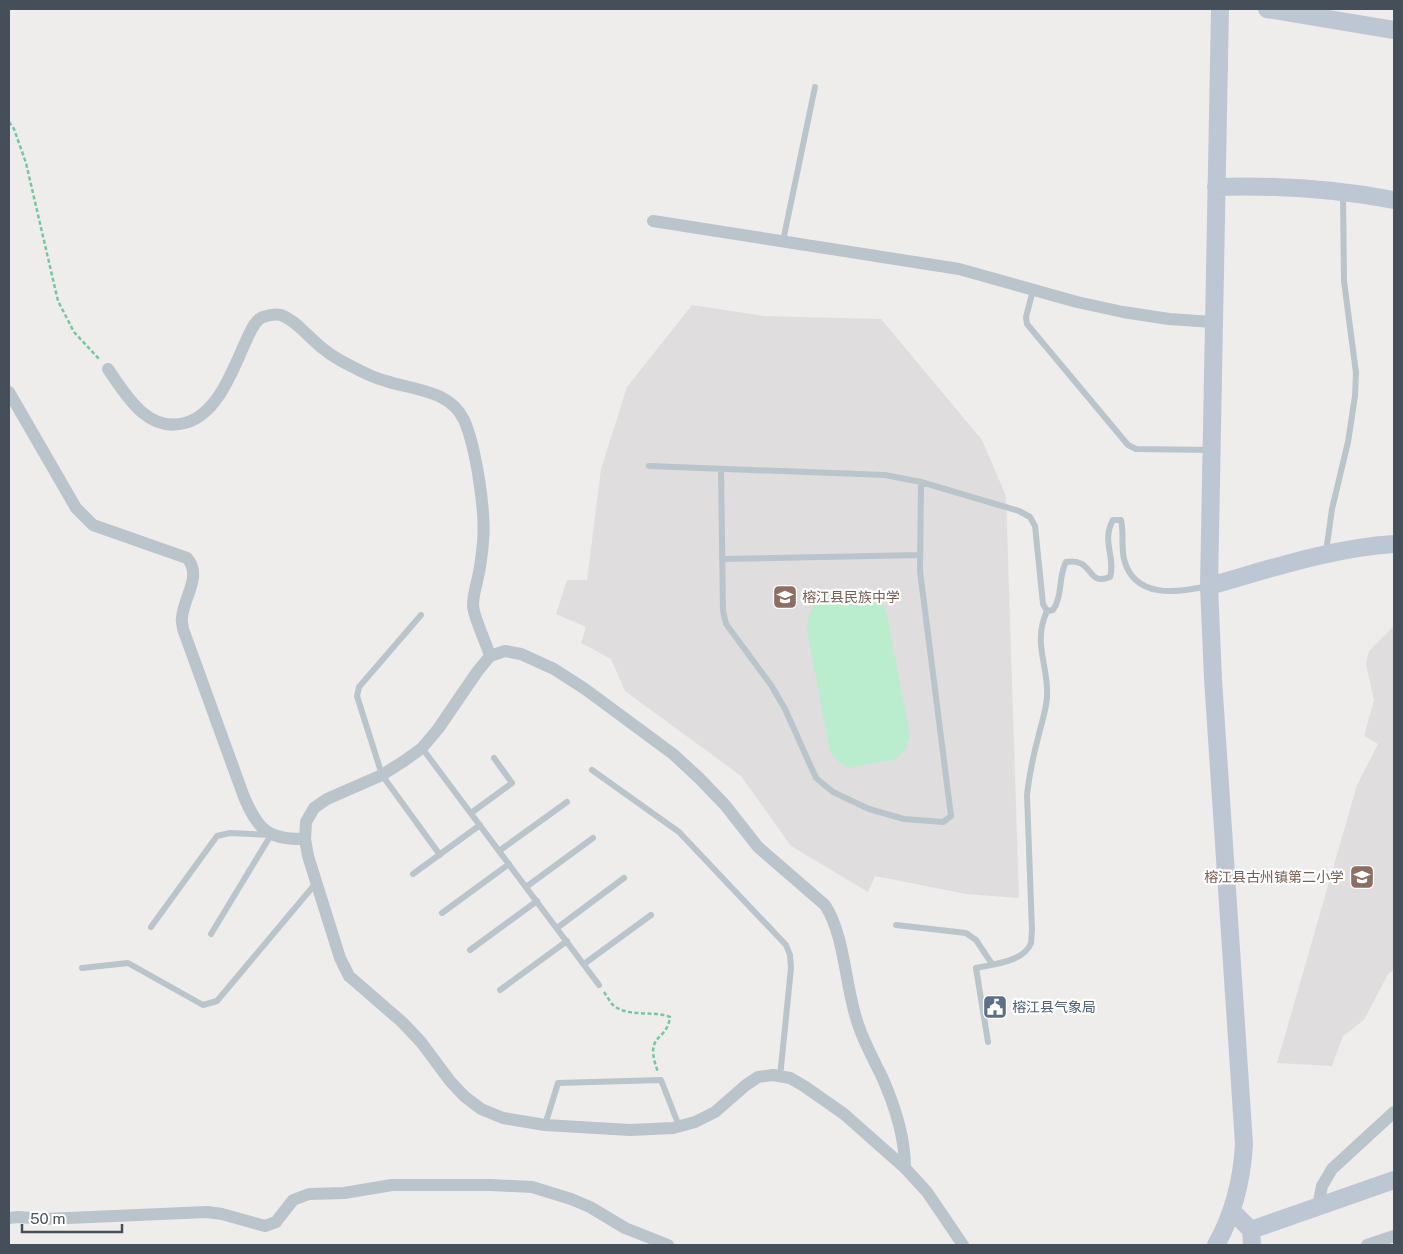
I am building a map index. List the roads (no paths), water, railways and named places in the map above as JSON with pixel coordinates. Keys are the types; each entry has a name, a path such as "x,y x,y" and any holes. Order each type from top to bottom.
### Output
{"main road":[{"path":"1216,1245 1232,1211 1243,1167 1243,1120 1213,679 1209,586 1220,9"},
{"path":"1267,9 1394,30"},
{"path":"1216,187 1275,186 1344,192 1394,200"},
{"path":"1209,586 1326,554 1367,546 1394,544"},
{"path":"1232,1211 1252,1237 1318,1206 1394,1180"}],"street":[{"path":"654,221 959,269 1077,302 1123,312 1213,322"},
{"path":"108,369 129,399 146,416 169,425 190,422 202,415 220,393 229,379 250,333 260,318 271,314 282,315 338,360 385,381 438,394 452,404 463,418 477,470 484,540 479,574 474,591 473,608 490,656"},
{"path":"9,392 76,508 93,525 187,558 193,564 194,574 182,617 183,629 244,797 257,823 263,830 281,838 305,840"},
{"path":"905,1168 903,1138 894,1107 856,1021 836,930 825,904 758,847 725,805 673,754 585,689 521,654 505,651 490,656 438,729 422,748 404,762 327,799 314,808 306,822 305,840 316,883 340,958 349,976 402,1022 421,1042 450,1081 464,1096 481,1109 503,1118 545,1125 630,1130 679,1126 696,1122 715,1112 746,1085 758,1078 773,1075 790,1078 844,1114 905,1168 927,1192 963,1245"},
{"path":"1318,1206 1322,1186 1332,1169 1394,1112"},
{"path":"9,1218 45,1219 207,1212 222,1214 265,1226 276,1222 293,1200 309,1194 344,1193 392,1185 491,1185 532,1187 571,1199 590,1207 625,1228 668,1245"},
{"path":"1367,1245 1394,1236"}],"lane":[{"path":"783,241 814,87"},
{"path":"1326,554 1335,494 1351,426 1355,396 1356,373 1344,281 1344,192"},
{"path":"1033,290 1026,317 1027,324 1128,445 1136,449 1211,450"},
{"path":"649,466 885,475 921,482 1019,511 1030,517 1035,526 1043,604 1047,611"},
{"path":"721,469 723,611 726,624 771,685 785,709 816,778 833,792 869,809 904,819 943,822 951,816 920,571 921,482"},
{"path":"1047,611 1053,610 1058,603 1062,571 1066,562 1075,560 1083,563 1096,578 1103,580 1110,577 1113,569 1107,543 1109,527 1113,520 1121,520 1124,560 1133,577 1147,588 1167,592 1188,591 1209,586"},
{"path":"722,559 919,555"},
{"path":"988,1042 976,968 1024,954 1031,943 1027,795 1029,775 1047,695 1040,638 1042,622 1047,611"},
{"path":"421,615 358,687 357,696 382,774 440,855"},
{"path":"422,748 599,985"},
{"path":"471,813 512,783 494,758"},
{"path":"592,770 680,832 786,945 790,955 791,968 780,1077"},
{"path":"500,851 567,802"},
{"path":"413,874 480,825"},
{"path":"150,927 217,836 230,833 272,835 211,934"},
{"path":"526,887 594,838"},
{"path":"442,913 509,864"},
{"path":"557,928 624,878"},
{"path":"82,968 128,963 203,1006 217,1001 316,883"},
{"path":"470,950 537,901"},
{"path":"584,964 651,915"},
{"path":"896,925 966,933 976,940 992,964"},
{"path":"500,990 567,941"},
{"path":"545,1125 558,1084 661,1080 679,1126"}],"place":[{"name":"榕江县民族中学","path":"785,597"},
{"name":"榕江县古州镇第二小学","path":"1362,877"},
{"name":"榕江县气象局","path":"995,1007"}]}
